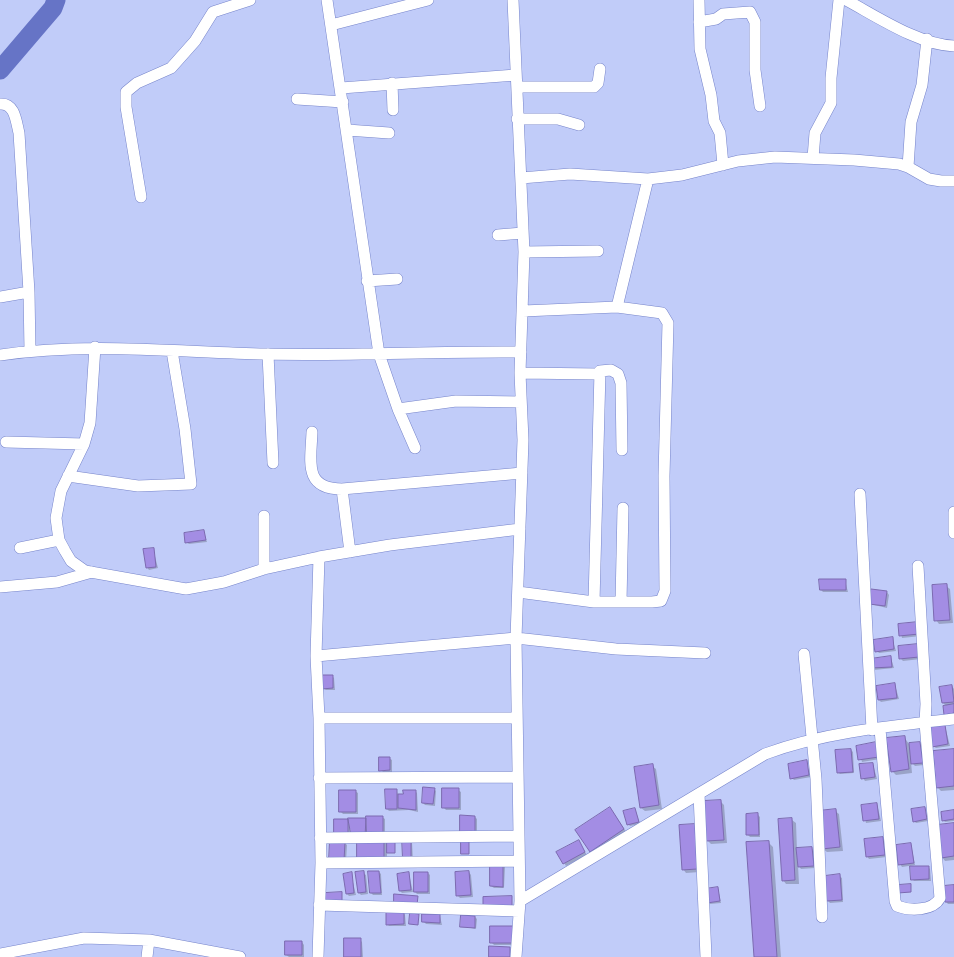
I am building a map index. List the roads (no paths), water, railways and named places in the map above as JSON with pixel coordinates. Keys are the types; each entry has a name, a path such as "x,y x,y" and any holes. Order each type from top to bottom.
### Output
{"street":[{"path":"141,197 126,107 126,92 137,83 171,68 195,40 213,12 250,0"},
{"path":"327,0 380,354 398,408 415,448"},
{"path":"331,24 428,0"},
{"path":"513,0 524,252 520,352 522,473 516,638 519,836 519,906 516,957"},
{"path":"699,0 700,49 711,96 714,121 720,133 723,165"},
{"path":"813,158 814,133 832,103 831,78 839,0"},
{"path":"846,0 895,27 927,39 954,46"},
{"path":"699,22 716,19 723,14 750,12 755,22 755,70 760,106"},
{"path":"908,167 911,122 922,85 927,39"},
{"path":"341,88 392,83 516,81 591,88 598,83 600,69"},
{"path":"392,83 393,110"},
{"path":"297,99 343,102"},
{"path":"0,104 7,104 11,108 18,133 29,292 30,351"},
{"path":"517,119 558,119 579,125"},
{"path":"347,130 389,133"},
{"path":"521,178 570,174 648,179 775,157 854,160 908,167 929,179 941,182 954,180"},
{"path":"617,306 648,179"},
{"path":"498,235 523,233"},
{"path":"524,252 598,251"},
{"path":"368,281 396,279"},
{"path":"0,297 29,292"},
{"path":"518,592 594,602 621,602 661,601 665,591 664,476 668,323 662,314 617,306 523,311"},
{"path":"0,355 95,347 268,354 520,352"},
{"path":"95,347 93,405 84,444 57,500 56,518 59,540 71,561 78,568 186,589 224,582 264,569 318,557 390,545 520,530"},
{"path":"68,476 138,486 191,484 192,480 172,351"},
{"path":"268,354 273,463"},
{"path":"520,372 598,374 604,370 618,374 621,383 622,450"},
{"path":"594,602 598,374"},
{"path":"398,408 456,401 521,402"},
{"path":"312,432 311,458 314,478 322,487 342,489 522,473"},
{"path":"6,442 84,444"},
{"path":"342,489 350,552"},
{"path":"860,494 876,730 895,902 897,906 902,908 930,908 937,905 940,898 925,722 926,704 918,566"},
{"path":"621,602 623,508"},
{"path":"954,512 954,533"},
{"path":"264,516 264,569"},
{"path":"20,548 59,540"},
{"path":"318,557 316,656 319,718 321,863 318,957"},
{"path":"0,587 57,582 92,572"},
{"path":"316,656 516,638 616,649 705,653"},
{"path":"804,654 812,739 822,917"},
{"path":"319,718 516,718"},
{"path":"319,905 519,906 765,754 812,739 954,719"},
{"path":"319,778 518,776"},
{"path":"699,794 706,957"},
{"path":"320,838 519,836"},
{"path":"321,863 519,861"},
{"path":"0,954 84,938 149,940 240,957"},
{"path":"147,957 149,940"}],"waterway":[{"path":"0,70 53,8 56,0"}]}
